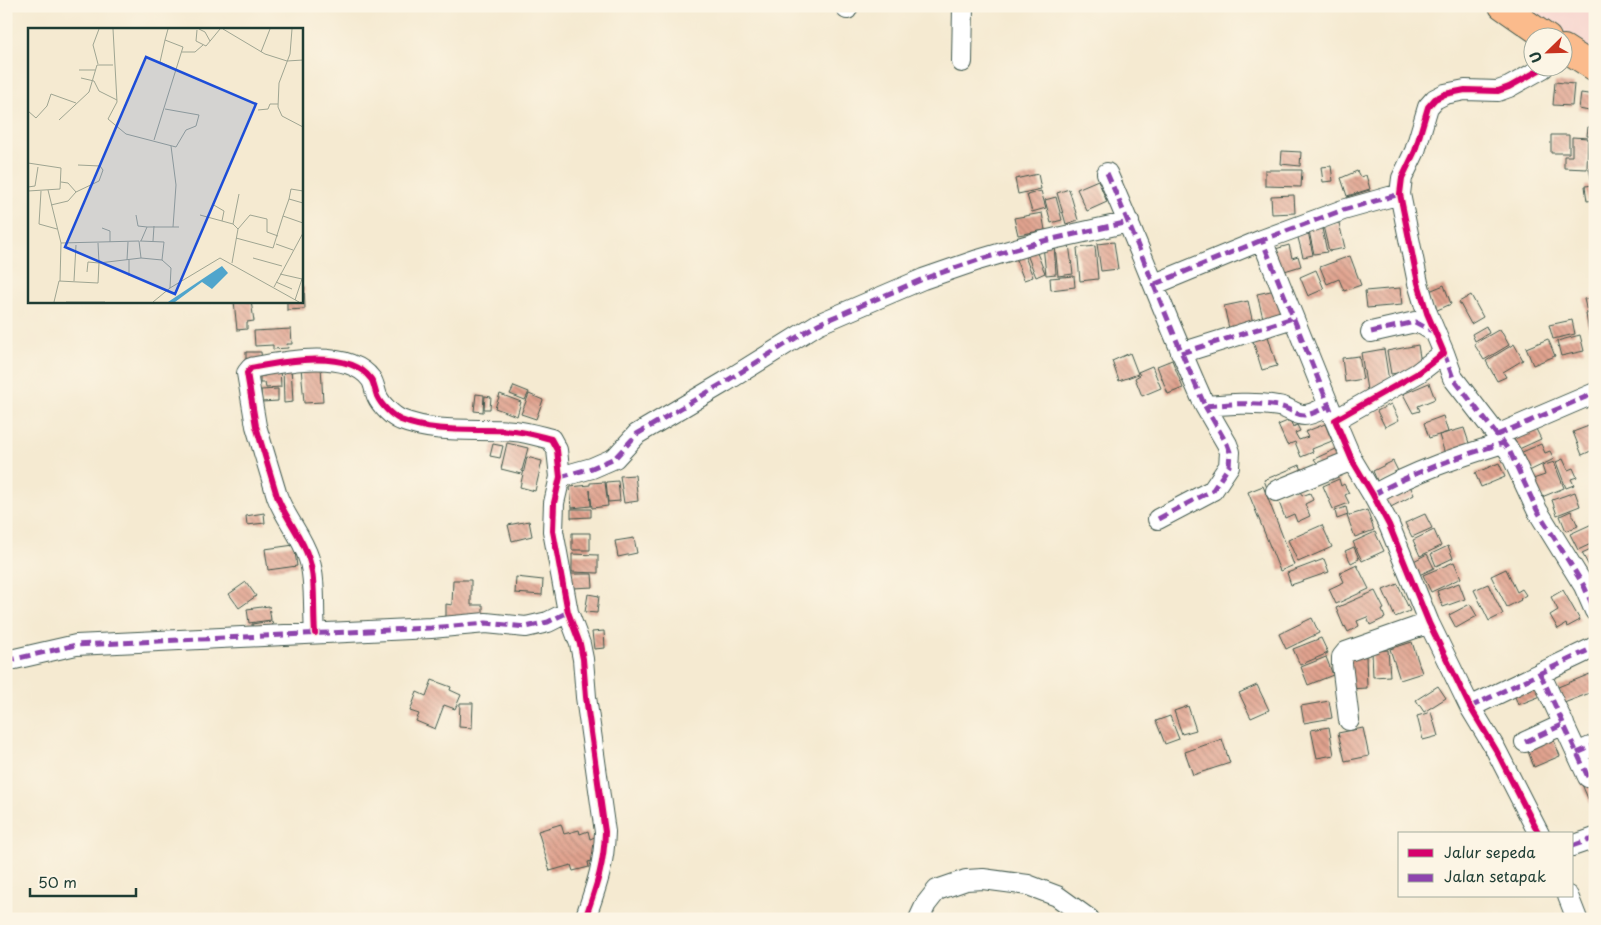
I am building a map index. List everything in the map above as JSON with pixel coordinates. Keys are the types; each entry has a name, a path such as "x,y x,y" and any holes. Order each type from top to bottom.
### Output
{"main road":[{"path":"1502,6 1534,28"},
{"path":"1574,56 1595,68"}],"street":[{"path":"962,62 963,6"},
{"path":"1525,78 1498,91 1465,90 1445,94 1436,99 1428,107 1415,151 1402,178 1400,194 1410,249 1423,303 1453,378 1510,452 1537,510 1584,586 1595,611"},
{"path":"1107,173 1181,354 1204,406 1228,444 1230,452 1229,466 1213,490 1158,519"},
{"path":"1154,284 1262,240 1343,210 1400,194"},
{"path":"560,477 592,468 615,458 637,434 818,324 923,279 978,260 1039,242 1128,222"},
{"path":"1262,240 1352,460 1388,525 1429,623 1470,707 1496,750 1538,832"},
{"path":"1181,354 1293,318"},
{"path":"1371,332 1415,322 1436,333"},
{"path":"1204,406 1253,403 1282,406 1298,415 1332,413 1418,374 1444,353"},
{"path":"314,633 312,575 309,559 296,530 281,507 277,496 256,426 247,373 251,368 285,361 319,360 341,362 358,367 371,379 378,399 390,413 400,420 432,428 516,431 551,439 557,450 560,477 554,503 553,531 568,612 580,644 583,659 586,697 605,832 605,854 601,872 585,919"},
{"path":"1373,495 1418,472 1500,439 1595,393"},
{"path":"1276,491 1352,460"},
{"path":"6,661 76,645 431,628 486,623 526,627 543,624 568,612"},
{"path":"1349,720 1342,664 1342,657 1346,652 1429,623"},
{"path":"1470,707 1595,646"},
{"path":"1540,673 1564,724 1586,749 1588,777"},
{"path":"1525,742 1564,724"},
{"path":"1574,845 1595,838"},
{"path":"919,919 926,904 937,890 966,880 983,879 1028,885 1057,896 1089,919"},
{"path":"1569,898 1577,919"}],"shaded area":[{"path":"1522,6 1595,6 1595,57 1574,42 1574,28 1553,28"}],"building":[{"path":"1555,82 1574,84 1572,106 1553,105"},
{"path":"1581,93 1595,95 1594,112 1579,109"},
{"path":"1588,127 1595,127 1595,136 1587,136"},
{"path":"1551,135 1569,135 1569,153 1551,153"},
{"path":"1572,137 1588,138 1587,169 1564,168 1564,156 1572,156"},
{"path":"1592,139 1595,139 1595,151 1592,151"},
{"path":"1282,151 1301,152 1300,166 1281,164"},
{"path":"1331,166 1333,181 1323,182 1321,167"},
{"path":"1595,167 1595,182 1592,183 1589,168"},
{"path":"1265,170 1302,170 1301,187 1265,186"},
{"path":"1357,171 1360,177 1366,175 1370,189 1347,196 1341,178"},
{"path":"1038,174 1041,189 1018,194 1015,179"},
{"path":"1098,180 1107,202 1087,211 1077,189"},
{"path":"1595,185 1595,200 1587,201 1585,186"},
{"path":"1069,189 1078,220 1066,224 1057,193"},
{"path":"1369,190 1370,195 1348,202 1347,197"},
{"path":"1041,191 1046,208 1032,212 1027,195"},
{"path":"1294,195 1295,213 1272,214 1271,196"},
{"path":"1056,197 1062,220 1051,223 1045,200"},
{"path":"1042,213 1045,230 1018,235 1014,218"},
{"path":"1339,223 1345,248 1329,251 1323,226"},
{"path":"1321,224 1327,252 1314,254 1308,227"},
{"path":"1307,227 1313,255 1303,257 1296,230"},
{"path":"1114,242 1118,269 1101,271 1097,244"},
{"path":"1054,244 1056,274 1046,275 1043,245"},
{"path":"1069,244 1073,274 1058,276 1055,246"},
{"path":"1289,245 1292,258 1298,256 1301,266 1278,273 1272,250"},
{"path":"1095,246 1098,279 1080,281 1077,248"},
{"path":"1035,248 1045,273 1036,277 1026,252"},
{"path":"1024,254 1033,277 1024,280 1015,257"},
{"path":"1350,256 1361,285 1344,291 1339,279 1327,284 1320,267"},
{"path":"1316,270 1324,289 1308,296 1300,277"},
{"path":"1074,276 1075,287 1051,290 1050,278"},
{"path":"1444,285 1451,304 1435,311 1427,292"},
{"path":"302,287 304,287 305,309 287,310 287,302 302,302"},
{"path":"1400,288 1402,305 1367,308 1365,291"},
{"path":"1280,289 1287,317 1264,322 1257,294"},
{"path":"1471,295 1483,317 1471,324 1459,302"},
{"path":"1595,297 1595,310 1587,312 1584,299"},
{"path":"1248,301 1254,328 1230,333 1224,306"},
{"path":"234,302 251,302 254,321 247,322 247,329 237,330"},
{"path":"1595,312 1595,330 1589,331 1586,314"},
{"path":"1572,320 1575,334 1553,339 1549,325"},
{"path":"1486,326 1489,333 1475,341 1472,334"},
{"path":"291,329 292,344 287,344 288,348 273,349 273,345 255,346 254,331"},
{"path":"1500,329 1509,345 1484,360 1474,344"},
{"path":"1267,333 1277,366 1262,370 1252,338"},
{"path":"1580,335 1584,351 1561,356 1557,341"},
{"path":"1548,339 1555,356 1533,365 1526,348"},
{"path":"1514,344 1523,360 1503,372 1506,377 1497,381 1486,361"},
{"path":"1418,345 1422,369 1391,374 1387,351"},
{"path":"1384,349 1390,387 1367,390 1361,353"},
{"path":"246,352 261,352 262,362 246,363"},
{"path":"1130,353 1138,374 1119,381 1112,361"},
{"path":"1359,356 1363,379 1345,382 1342,358"},
{"path":"1172,360 1183,388 1168,394 1157,366"},
{"path":"283,366 291,366 293,402 284,403"},
{"path":"321,366 323,402 304,403 301,367"},
{"path":"1152,366 1161,388 1142,396 1135,378 1140,375 1138,372"},
{"path":"280,367 281,387 266,388 265,383 260,383 260,376 265,376 265,368"},
{"path":"1429,383 1435,399 1418,406 1420,411 1413,413 1403,394"},
{"path":"514,386 529,392 525,400 510,394"},
{"path":"278,389 278,401 262,402 261,390"},
{"path":"476,394 484,395 483,412 474,411"},
{"path":"500,394 521,402 517,416 495,408"},
{"path":"529,394 543,400 536,419 521,414"},
{"path":"485,396 491,397 490,409 484,409"},
{"path":"1391,404 1399,420 1385,427 1377,411"},
{"path":"1443,416 1448,432 1429,438 1424,423"},
{"path":"1290,420 1293,427 1297,425 1300,431 1295,433 1299,440 1308,437 1305,432 1325,424 1332,441 1312,449 1313,452 1301,457 1295,442 1287,445 1278,425"},
{"path":"1594,424 1595,449 1582,455 1573,432"},
{"path":"1534,425 1541,439 1519,449 1512,435"},
{"path":"1464,428 1470,446 1445,454 1439,435"},
{"path":"507,443 528,448 521,474 501,469"},
{"path":"493,444 503,446 500,458 490,456"},
{"path":"1541,444 1545,453 1550,451 1554,459 1527,472 1520,453"},
{"path":"1336,449 1341,457 1320,467 1314,459"},
{"path":"527,457 542,461 535,491 520,487"},
{"path":"1563,459 1568,470 1573,468 1577,477 1571,479 1574,485 1566,488 1556,462"},
{"path":"1393,461 1399,473 1378,483 1373,471"},
{"path":"1554,462 1564,488 1537,499 1530,480 1545,475 1542,466"},
{"path":"1499,463 1505,477 1481,487 1475,473"},
{"path":"1300,465 1303,474 1267,488 1264,480"},
{"path":"635,475 638,501 624,503 620,476"},
{"path":"1339,479 1341,486 1344,484 1349,493 1345,495 1349,503 1333,509 1323,486"},
{"path":"618,481 620,501 608,502 606,482"},
{"path":"1408,481 1414,495 1387,509 1380,495"},
{"path":"605,482 608,506 592,508 590,490 591,506 572,508 570,487"},
{"path":"1263,486 1294,565 1280,571 1248,492"},
{"path":"1299,488 1302,496 1310,493 1313,500 1305,504 1310,516 1297,522 1294,514 1285,518 1277,497"},
{"path":"1575,492 1580,506 1557,515 1552,500"},
{"path":"1346,507 1348,515 1337,519 1335,511"},
{"path":"571,509 591,509 591,517 571,518"},
{"path":"1367,510 1374,530 1355,537 1347,516"},
{"path":"1571,511 1578,526 1566,531 1560,516"},
{"path":"264,513 265,523 247,525 246,516"},
{"path":"1425,514 1432,528 1412,537 1405,523"},
{"path":"529,521 532,536 512,541 508,525"},
{"path":"1592,524 1595,531 1595,542 1578,550 1570,534"},
{"path":"1322,525 1332,547 1298,562 1288,540"},
{"path":"1434,530 1441,546 1420,556 1413,540"},
{"path":"1375,532 1384,551 1362,561 1353,542"},
{"path":"572,533 590,533 590,550 572,550"},
{"path":"634,538 637,553 618,557 615,541"},
{"path":"294,545 297,566 268,570 265,549"},
{"path":"1448,546 1453,558 1436,566 1431,554"},
{"path":"1354,547 1359,559 1351,563 1345,551"},
{"path":"1595,547 1595,565 1590,568 1582,553"},
{"path":"572,554 598,555 598,573 572,572"},
{"path":"1427,554 1434,568 1417,576 1410,563"},
{"path":"1324,559 1329,572 1291,585 1287,573"},
{"path":"1454,562 1461,578 1431,592 1423,575"},
{"path":"1357,565 1369,589 1336,604 1329,589 1344,582 1340,573"},
{"path":"1595,568 1595,583 1588,571"},
{"path":"1506,569 1517,592 1522,589 1526,595 1521,600 1507,607 1491,576"},
{"path":"571,574 592,574 593,587 572,588"},
{"path":"516,577 543,580 542,595 515,593"},
{"path":"453,580 471,580 471,605 483,605 483,621 446,621 446,604 452,605"},
{"path":"246,582 256,596 239,608 229,594"},
{"path":"1459,583 1465,599 1443,607 1437,591"},
{"path":"1398,584 1410,611 1395,617 1383,590"},
{"path":"1488,584 1503,614 1489,621 1474,590"},
{"path":"1563,590 1580,620 1567,627 1566,624 1558,629 1550,615 1558,610 1551,597"},
{"path":"1375,591 1384,609 1382,610 1385,618 1370,625 1367,617 1357,621 1359,626 1348,632 1336,608"},
{"path":"588,594 599,596 597,613 585,612"},
{"path":"1470,604 1477,616 1456,628 1449,615"},
{"path":"269,606 271,620 249,623 247,609"},
{"path":"1312,618 1319,633 1286,649 1279,634"},
{"path":"272,621 274,632 253,635 252,624"},
{"path":"604,631 605,648 594,649 592,632"},
{"path":"1321,638 1328,653 1300,665 1293,649"},
{"path":"1412,642 1422,673 1400,680 1390,649"},
{"path":"1388,650 1390,676 1373,677 1372,651"},
{"path":"1347,656 1366,656 1367,688 1347,689"},
{"path":"1326,657 1333,675 1308,685 1301,667"},
{"path":"1590,674 1595,691 1564,703 1558,687"},
{"path":"432,680 451,687 450,690 461,695 455,709 444,705 435,729 416,721 419,714 410,711 417,692 426,696"},
{"path":"1541,680 1546,694 1518,705 1513,691"},
{"path":"1257,685 1269,710 1251,718 1239,693"},
{"path":"1438,686 1446,698 1424,712 1416,700"},
{"path":"1329,701 1332,718 1304,723 1301,706"},
{"path":"460,703 473,703 472,728 459,727"},
{"path":"1188,706 1196,730 1182,734 1174,711"},
{"path":"1431,712 1438,736 1423,740 1417,716"},
{"path":"1170,716 1179,739 1165,744 1156,721"},
{"path":"1329,727 1334,755 1317,758 1311,730"},
{"path":"1363,728 1369,756 1345,761 1338,733"},
{"path":"1552,735 1560,756 1534,767 1526,746"},
{"path":"1222,739 1230,763 1193,775 1185,752"},
{"path":"1595,776 1595,815 1581,782"},
{"path":"561,824 564,834 579,830 580,834 588,831 590,839 597,836 596,860 588,862 589,867 573,871 571,865 550,871 538,831"}],"marked path":[{"path":"1107,173 1205,406 1260,404 1282,407 1304,415 1329,406"},
{"path":"1331,411 1262,240 1343,210 1400,194"},
{"path":"560,477 592,468 615,458 637,434 818,324 923,279 978,260 1039,242 1129,222"},
{"path":"1155,284 1262,240"},
{"path":"1181,353 1293,318"},
{"path":"1371,332 1415,322 1434,332"},
{"path":"1444,353 1453,378 1510,452 1537,510 1584,586 1595,611"},
{"path":"1497,435 1595,393"},
{"path":"1158,519 1213,490 1229,466 1230,452 1227,444 1205,406"},
{"path":"1373,495 1389,486 1453,459 1503,443"},
{"path":"6,661 76,645 431,628 486,623 526,627 548,622 568,612"},
{"path":"1470,707 1595,647"},
{"path":"1540,673 1588,777"},
{"path":"1525,742 1564,724"},
{"path":"1577,753 1595,745"},
{"path":"1574,845 1595,838"}],"cycle path":[{"path":"1525,78 1498,91 1465,90 1445,94 1435,99 1428,107 1415,151 1402,178 1400,194 1418,283 1427,313 1444,353 1418,373 1335,420 1352,460 1389,525 1429,623 1470,707 1496,750 1538,832"},
{"path":"315,633 311,567 306,551 277,496 256,426 247,373 251,368 314,360 331,360 347,363 361,369 371,379 381,403 401,420 442,429 514,431 551,439 557,450 560,477 554,503 553,531 568,612 580,644 583,659 586,697 605,832 601,866 585,919"}]}
